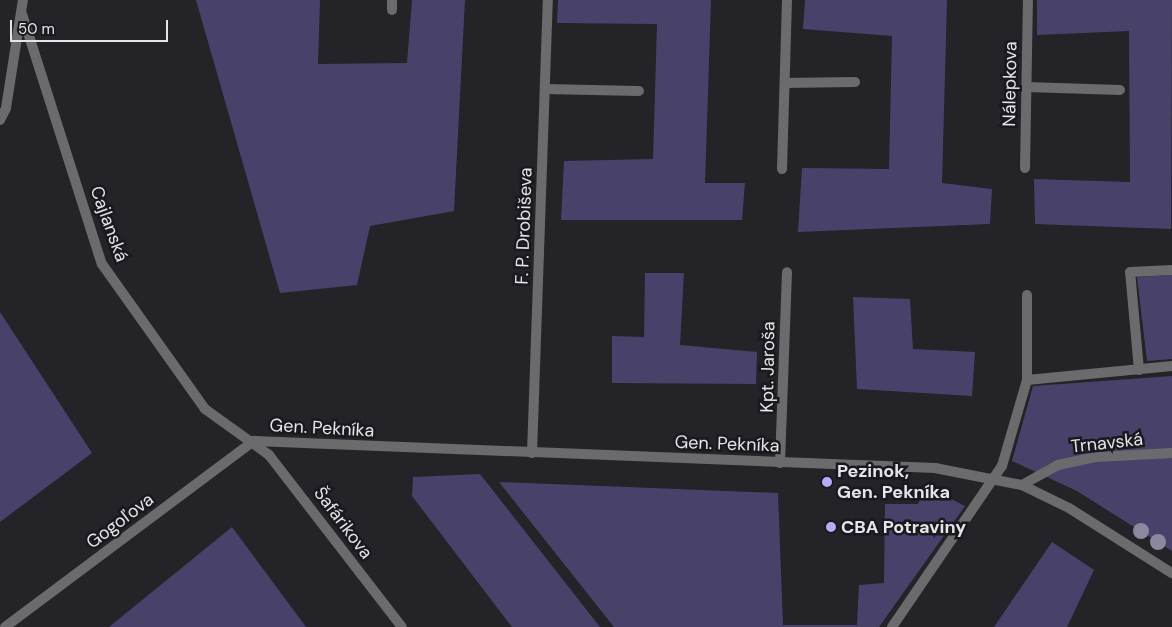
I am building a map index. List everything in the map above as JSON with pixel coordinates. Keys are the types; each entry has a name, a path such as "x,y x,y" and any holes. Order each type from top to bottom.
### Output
{"street":[{"name":"Cajlanská","path":"24,0 22,14 102,264 205,409 254,441"},
{"name":"F. P. Drobiševa","path":"532,453 548,0"},
{"path":"782,169 787,0"},
{"name":"Nálepkova","path":"1025,168 1028,0"},
{"path":"0,120 6,108 22,14"},
{"path":"785,83 855,82"},
{"path":"1026,87 1120,90"},
{"path":"545,89 639,92"},
{"path":"1139,370 1130,272 1172,270"},
{"name":"Kpt. Jaroša","path":"780,463 787,272"},
{"path":"892,627 997,477 1026,380 1028,296"},
{"path":"1026,380 1172,366"},
{"name":"Gen. Pekníka","path":"254,441 935,468 997,477 1022,485 1069,508 1172,573"},
{"name":"Gogoľova","path":"5,627 254,441"},
{"name":"Šafárikova","path":"254,441 281,468 402,627"},
{"name":"Trnavská","path":"1022,485 1058,465 1096,457 1172,453"}],"shaded area":[{"path":"196,0 320,0 318,64 407,63 412,0 465,0 454,211 370,226 357,285 280,293"},
{"path":"558,0 711,0 705,183 745,183 742,220 561,220 564,161 653,159 657,24 557,23"},
{"path":"805,0 947,0 942,183 992,189 990,224 798,232 802,168 889,169 892,36 803,29"},
{"path":"1037,0 1172,0 1171,229 1035,224 1034,179 1130,182 1129,31 1037,35"},
{"path":"645,273 684,273 680,345 757,352 756,384 612,383 612,336 644,337"},
{"path":"1172,275 1172,359 1147,361 1137,277"},
{"path":"853,297 910,299 913,349 975,352 972,396 857,389"},
{"path":"0,312 92,453 0,522"},
{"path":"1172,376 1172,551 1077,491 1012,461 1033,386"},
{"path":"480,474 600,627 512,627 412,496 413,477"},
{"path":"499,482 778,493 783,625 857,625 859,585 884,583 885,504 918,504 925,486 965,506 879,627 614,627"},
{"path":"232,527 306,627 109,627"},
{"path":"1052,542 1094,570 1067,627 994,627"}],"place":[{"name":"Pezinok, Gen. Pekníka","path":"827,482"},
{"name":"CBA Potraviny","path":"831,527"}]}
